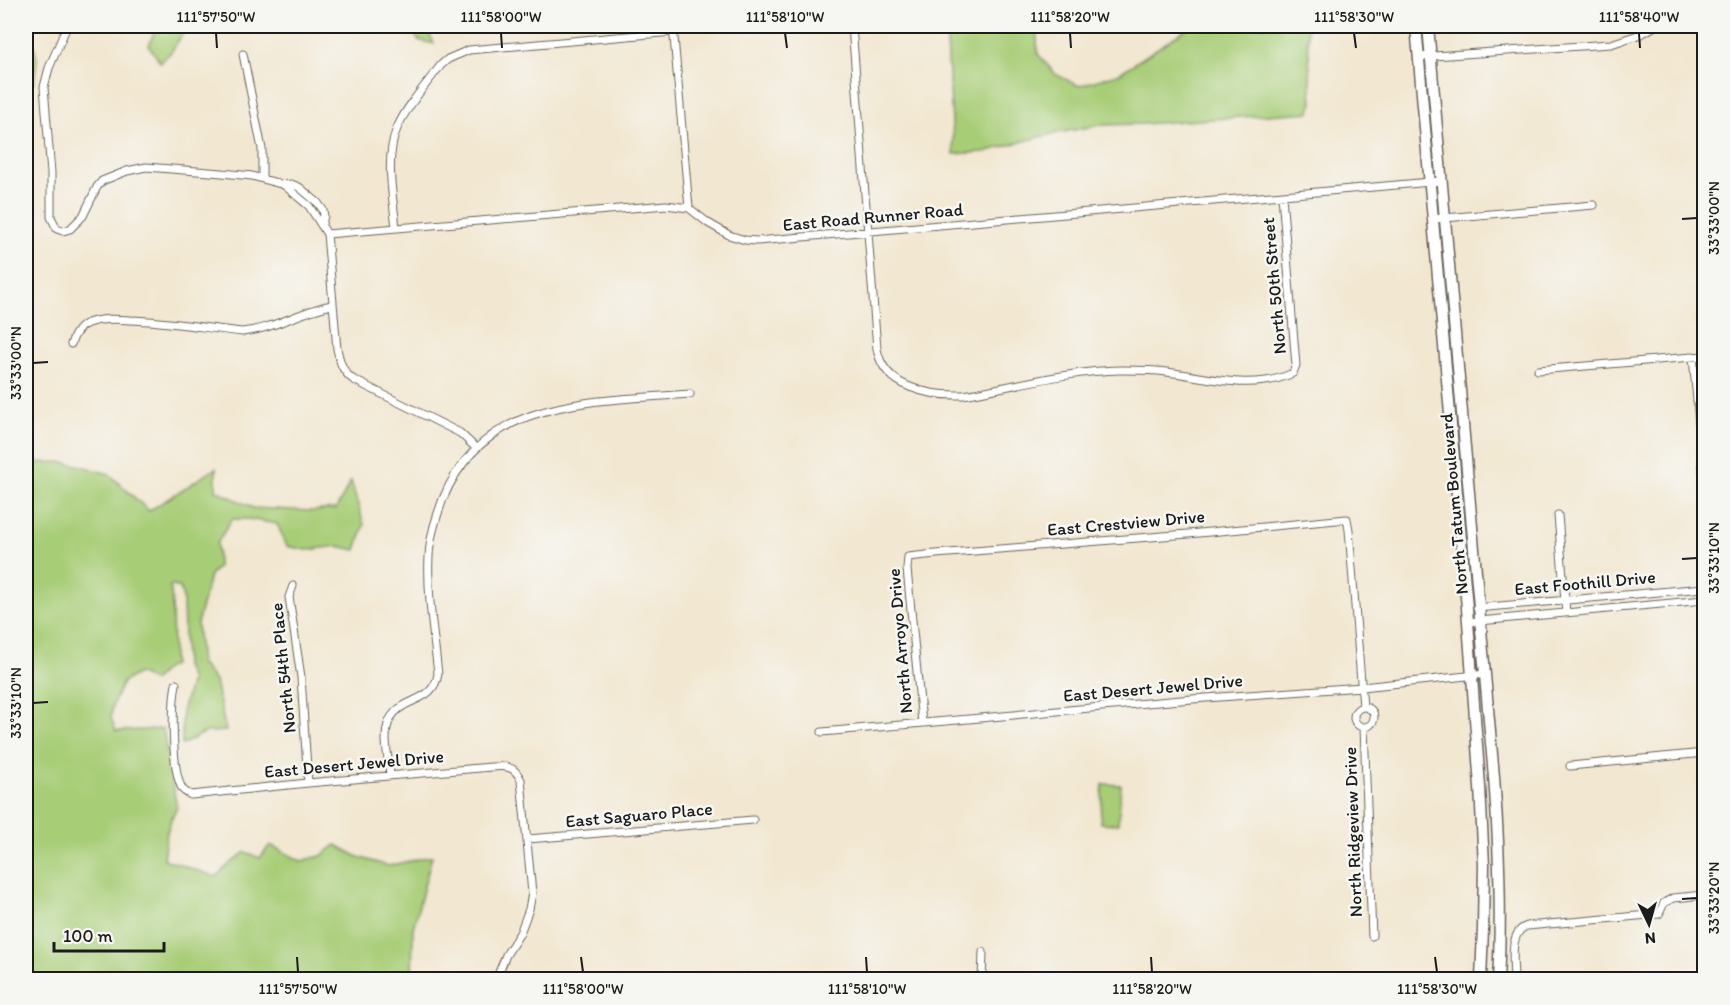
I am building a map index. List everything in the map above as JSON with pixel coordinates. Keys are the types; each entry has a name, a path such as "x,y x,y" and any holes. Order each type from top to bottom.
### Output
{"main road":[{"name":"North Tatum Boulevard","path":"1416,26 1469,622 1484,865 1481,980"},
{"name":"North Tatum Boulevard","path":"1428,26 1497,817 1498,980"},
{"path":"1491,980 1499,961"}],"street":[{"path":"67,26 44,87 51,173 51,217 57,229 63,231 70,229 83,216 102,181 127,171 146,167 262,178 299,188 323,210 322,224 327,234 332,305 341,367 354,380 460,433 476,448"},
{"path":"852,26 867,232"},
{"path":"1419,57 1611,44 1641,34 1655,26"},
{"path":"327,234 666,205 689,208 673,29 469,50 448,59 441,65 402,119 394,139 390,161 396,228"},
{"path":"243,54 262,149 262,178"},
{"name":"East Road Runner Road","path":"689,208 720,231 736,238 757,241 1442,182"},
{"name":"North 50th Street","path":"867,232 878,357 888,374 898,382 947,396 1110,370 1165,371 1224,382 1265,381 1283,378 1293,373 1296,365 1282,196"},
{"path":"1433,219 1594,205"},
{"path":"71,344 78,330 87,323 116,319 148,320 232,331 253,331 319,307 332,305"},
{"path":"1693,356 1704,479"},
{"path":"1538,370 1704,356"},
{"path":"390,775 388,726 395,711 430,692 436,683 438,674 428,570 431,535 447,489 458,470 476,448 489,438 517,421 539,412 573,405 690,394"},
{"path":"1558,515 1566,613"},
{"name":"East Crestview Drive","path":"908,557 1347,519"},
{"name":"North Ridgeview Drive","path":"1347,519 1356,602 1363,707"},
{"name":"North Arroyo Drive","path":"908,557 907,569 922,723"},
{"name":"North 54th Place","path":"293,586 289,597 301,677 309,783"},
{"name":"East Foothill Drive","path":"1467,609 1704,588"},
{"name":"East Foothill Drive","path":"1469,622 1704,600"},
{"name":"East Desert Jewel Drive","path":"822,732 1190,699 1362,687 1486,674"},
{"name":"East Desert Jewel Drive","path":"176,684 174,730 178,775 183,790 191,795 507,766 518,773 521,780 528,839"},
{"name":"North Ridgeview Drive","path":"1363,707 1369,709 1373,715 1372,722 1364,727"},
{"name":"North Ridgeview Drive","path":"1363,707 1355,712 1354,718 1356,724 1364,727"},
{"name":"North Ridgeview Drive","path":"1364,727 1372,936"},
{"path":"1570,766 1704,753"},
{"name":"East Saguaro Place","path":"528,839 753,820"},
{"path":"496,980 506,955 520,933 529,909 531,893 528,839"},
{"path":"1514,980 1514,940 1517,932 1527,926 1659,914 1664,903 1674,898 1704,895"},
{"path":"982,952 982,980"}],"green space":[{"path":"26,26 30,26 37,59 34,82 26,89"},
{"path":"156,26 188,26 171,52 160,62 149,46"},
{"path":"410,26 426,26 434,44 418,40"},
{"path":"946,26 1036,26 1038,54 1055,74 1079,86 1120,73 1191,26 1307,26 1312,103 1310,112 1100,125 1047,135 984,152 954,154"},
{"path":"61,462 109,474 149,511 216,468 216,490 253,508 312,511 336,509 351,481 364,525 356,550 338,546 307,550 287,546 277,524 248,519 232,519 217,543 218,567 210,575 197,624 201,664 215,681 226,731 206,732 182,745 182,712 191,680 185,666 183,599 180,587 170,586 173,665 153,681 138,673 123,682 113,704 111,718 116,731 163,729 177,808 167,833 164,859 216,877 245,852 260,858 270,845 301,861 321,856 336,845 358,857 388,866 432,856 413,928 412,979 26,979 26,463"},
{"path":"1103,784 1121,785 1118,824 1100,823"}]}
